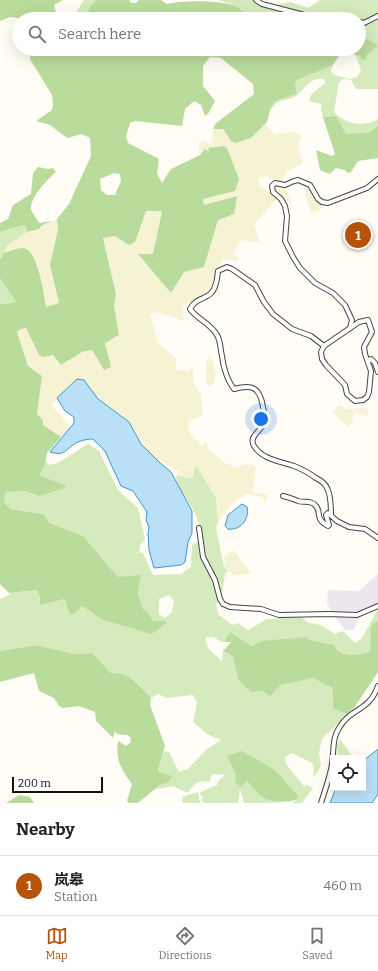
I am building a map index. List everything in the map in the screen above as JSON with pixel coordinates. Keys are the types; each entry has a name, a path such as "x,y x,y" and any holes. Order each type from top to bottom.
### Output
{"street":[{"path":"256,0 262,4 293,12"},
{"path":"366,21 378,16"},
{"path":"350,328 352,320 345,305 333,293 315,283 300,268 293,257 285,241 287,216 285,206 281,199 273,192 272,186 275,183 285,185 294,180 298,180 310,185 318,199 322,202 328,203 367,188 378,179"},
{"path":"324,346 311,336 292,329 274,314 264,302 255,285 232,268 218,271 216,284 212,292 195,302 190,309 217,334 221,342 224,365 231,385 234,389 243,386 253,387 260,394 265,417 262,426 252,441 254,446 268,459 296,466 322,481 327,486 329,492 331,515"},
{"path":"368,320 372,332 364,347 371,371 369,392 367,397 363,400 355,401 347,394 345,385 322,359 321,352 324,346 360,322 368,320"},
{"path":"368,361 371,359 375,363 378,372"},
{"path":"283,496 315,504 318,508 318,516 322,523 328,526 326,515 328,513 349,527 366,529 378,538"},
{"path":"199,528 203,557 215,580 220,599 223,604 230,608 261,609 279,615 357,615 378,606"},
{"path":"333,755 335,735 338,728 348,717 369,702 378,686"},
{"path":"321,803 330,773"}],"shaded area":[{"path":"267,122 266,126 275,134 294,132 301,136 298,146 303,163 286,172 282,181 295,213 288,201 277,199 254,224 260,243 241,240 233,254 240,261 224,259 221,261 217,275 220,294 218,295 213,291 183,306 184,321 157,312 150,314 158,343 176,358 176,370 189,371 193,366 193,382 201,394 203,415 188,422 190,434 202,446 206,440 208,448 225,463 236,467 250,464 256,466 253,492 267,494 266,502 261,497 246,493 230,506 218,522 216,498 195,468 194,477 190,478 176,476 179,471 150,455 133,428 105,413 78,384 71,384 70,388 51,405 70,426 61,437 43,425 43,420 37,414 42,376 28,366 17,333 21,329 26,328 39,355 43,357 53,355 61,365 82,352 92,350 104,370 105,343 119,335 114,306 116,294 103,238 115,236 135,241 146,211 162,210 153,254 139,254 171,292 184,272 204,267 218,220 234,214 236,196 204,205 203,199 235,191 208,148 209,152 205,150 200,155 198,143 204,141 209,144 212,141 213,129 223,129 231,140 236,143 251,138","holes":["267,176 274,180 277,188 271,193 260,187 259,178"]},
{"path":"307,184 310,185 318,202 324,205 318,211 311,212 305,195"},
{"path":"57,219 58,229 50,265 59,303 46,307 37,265 4,253 7,246 27,232 38,229 41,226"},
{"path":"211,356 216,374 214,383 211,386 206,384 206,362"},
{"path":"338,406 348,409 366,408 368,410 368,415 354,413 352,424 348,427 333,412"},
{"path":"233,550 251,573 234,576 224,567 226,561 223,558"},
{"path":"378,574 378,604 359,617 354,630 345,630 327,604 328,590 359,591"}],"green space":[{"path":"0,0 63,0 54,5 56,12 12,12 12,17 0,21"},
{"path":"84,0 96,0 88,12 76,12"},
{"path":"96,0 129,0 131,3 136,3 139,0 161,0 167,4 192,1 229,4 236,6 243,12 88,12"},
{"path":"218,0 257,0 267,7 290,2 308,8 320,0 378,0 378,89 356,89 351,80 343,79 339,82 334,112 344,120 352,123 361,124 378,119 378,126 370,132 346,134 337,117 323,117 321,110 322,104 309,101 311,95 325,83 324,79 318,79 310,82 298,95 279,102 270,110 275,101 297,94 295,84 297,80 333,65 331,72 334,75 349,79 357,77 361,70 356,56 366,56 377,47 377,44 366,39 366,12 242,12 235,5"},
{"path":"366,39 377,44 377,47 366,56"},
{"path":"30,56 339,56 333,65 297,80 295,84 297,94 275,101 270,110 267,122 251,138 236,143 231,141 223,129 213,129 215,124 254,94 253,84 221,58 210,57 203,66 203,86 215,101 208,114 205,116 201,105 194,101 185,109 182,126 135,121 130,123 126,137 128,143 159,159 157,173 162,183 171,169 200,155 205,149 209,152 208,148 224,146 227,148 239,179 235,191 203,199 204,205 237,196 234,214 218,220 204,267 184,272 171,293 138,254 153,254 162,211 146,211 135,242 129,245 115,236 103,238 116,294 114,306 119,335 105,343 111,367 104,370 92,350 82,352 61,365 53,355 43,357 39,355 26,328 17,332 28,366 42,376 37,414 43,420 43,425 61,437 47,453 45,464 40,473 41,476 65,485 65,488 39,496 26,491 6,492 4,497 5,504 11,509 43,514 50,523 83,536 118,577 141,575 138,593 143,609 148,612 153,621 165,621 167,623 151,634 101,619 82,606 75,613 70,615 65,599 40,605 40,597 37,590 9,593 0,584 0,304 16,302 0,278 0,258 2,258 4,253 16,249 23,248 28,250 33,256 39,273 46,307 59,303 50,265 58,229 57,219 69,204 91,156 90,138 82,134 67,138 50,125 36,121 52,110 53,105 52,95 30,59","holes":["114,173 120,174 121,181 115,195 107,195 101,190 100,179"]},
{"path":"360,56 366,56 366,60 361,59"},
{"path":"323,117 337,117 346,134 370,132 378,126 378,158 358,161 351,172 348,173 345,170 336,168 330,174 320,170 316,150 332,156 335,154"},
{"path":"38,167 48,169 53,168 56,172 36,194 31,204 31,209 39,223 52,221 41,226 39,229 27,232 24,225 2,231 0,233 0,223 8,219 13,205 31,194 33,173"},
{"path":"24,225 27,232 7,246 2,258 0,258 0,233 2,231"},
{"path":"0,278 16,302 0,304"},
{"path":"88,444 99,451 118,490 138,508 145,539 140,546 139,552 143,553 153,575 181,574 191,567 192,545 199,541 202,532 193,509 178,486 176,476 193,477 195,468 197,467 216,498 218,522 216,528 224,567 228,571 225,574 221,600 216,604 218,614 232,625 238,623 248,630 267,619 301,617 309,623 321,625 335,634 343,631 355,643 362,638 378,609 378,621 373,623 371,626 370,651 360,654 340,652 334,645 310,640 261,641 252,646 230,632 224,642 221,642 214,637 206,637 209,648 222,661 223,651 233,656 238,680 251,692 263,691 270,695 281,685 313,678 332,688 333,707 347,714 354,708 322,739 319,753 321,765 313,777 314,768 312,763 292,753 285,757 286,764 304,786 307,785 313,788 302,803 292,803 298,799 227,756 236,776 235,784 237,785 247,780 262,797 281,803 244,803 240,789 238,803 204,803 201,800 203,797 199,793 219,784 217,784 219,780 225,775 214,774 211,776 210,782 203,781 197,783 188,793 173,786 156,789 160,785 168,783 171,776 159,772 158,770 164,751 169,752 179,772 188,769 206,750 221,740 207,734 193,722 197,703 193,695 167,698 158,694 151,698 139,684 111,673 92,653 74,654 36,645 0,651 0,599 11,594 9,593 38,590 40,605 65,599 75,613 82,606 101,619 160,627 165,621 153,621 148,612 143,609 138,593 118,577 83,536 50,523 43,514 11,509 5,504 4,497 6,492 26,491 39,496 65,485 41,476 39,472 46,461 49,465 58,463","holes":["169,595 174,601 172,612 165,618 159,614 159,599"]},
{"path":"378,621 378,672 354,708 347,714 334,709 332,688 313,678 281,685 270,696 263,691 251,692 238,680 233,656 223,651 231,642 224,642 230,632 252,646 261,641 307,637 310,640 334,645 340,652 360,654 370,651 371,626 373,623"},
{"path":"36,645 74,654 92,653 111,673 117,673 128,677 143,689 151,698 150,705 165,746 158,770 159,772 172,776 168,783 160,785 138,803 129,803 127,801 132,784 120,764 117,748 118,741 126,746 131,742 130,737 127,735 117,734 115,731 113,738 96,721 95,712 79,706 63,708 59,706 54,698 39,691 34,673 0,682 0,651"},
{"path":"340,739 352,755 338,755 337,746"},
{"path":"242,751 275,770 298,796 298,799 280,802 266,799 262,797 247,781 239,788 240,785 235,783 236,776 227,756"},
{"path":"198,792 200,803 183,803 182,797"},
{"path":"19,795 30,797 34,803 6,803"}],"water":[{"path":"77,379 84,380 98,399 129,422 141,444 171,472 192,511 192,533 188,542 185,562 181,565 154,568 149,550 149,527 146,520 147,512 133,491 121,486 105,451 93,439 78,442 63,453 50,452 74,423 74,417 65,411 57,398"},
{"path":"242,504 247,507 248,511 245,520 240,526 228,529 225,526 228,515"},
{"path":"378,749 378,794 372,803 330,803 335,791 366,791 366,759"}],"place":[{"name":"岚皋","path":"358,235"}]}
